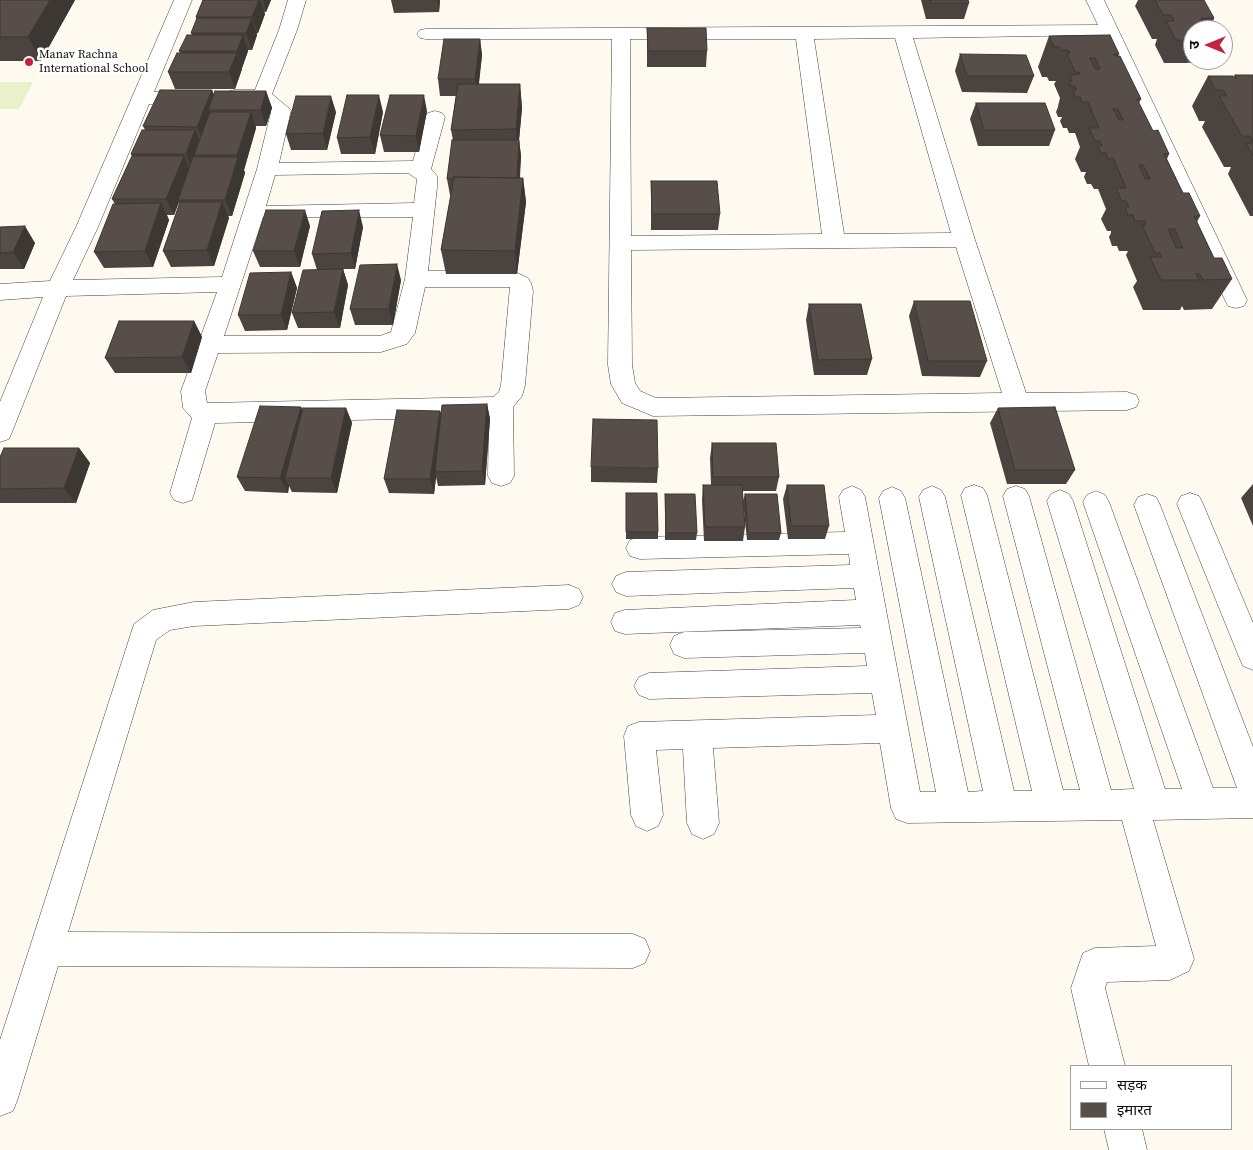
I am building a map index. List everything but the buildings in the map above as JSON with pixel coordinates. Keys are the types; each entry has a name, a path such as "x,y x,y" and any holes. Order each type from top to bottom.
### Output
{"street":[{"path":"0,432 58,288 183,0"},
{"path":"262,96 288,30 297,0"},
{"path":"1095,0 1236,300"},
{"path":"426,34 804,34 1109,30"},
{"path":"621,33 620,365 623,384 631,397 653,407 1127,401"},
{"path":"902,33 964,240 1017,402"},
{"path":"804,34 834,242"},
{"path":"142,98 262,96 281,110 267,169 254,212 193,391 195,408 205,414 486,408 501,404 510,396 513,384 522,291 520,283 513,280 416,279"},
{"path":"420,171 435,117"},
{"path":"210,345 391,343 400,338 403,333 416,279 424,210 427,200 427,176 412,167 400,166 267,169"},
{"path":"254,212 424,210"},
{"path":"619,244 964,240"},
{"path":"0,292 58,288 231,284"},
{"path":"501,404 501,476"},
{"path":"183,493 205,414"},
{"path":"974,495 1051,805"},
{"path":"1016,496 1129,804 1177,959 1170,963 1095,965 1088,988 1107,1065"},
{"path":"852,497 907,808 1253,803"},
{"path":"932,497 1002,806"},
{"path":"892,498 955,806"},
{"path":"1060,501 1129,804"},
{"path":"1096,502 1203,804"},
{"path":"1190,504 1253,657"},
{"path":"1147,505 1253,788"},
{"path":"640,548 860,543"},
{"path":"626,584 866,576"},
{"path":"0,1098 144,633 163,619 194,614 569,597"},
{"path":"625,622 875,626"},
{"path":"684,645 875,626"},
{"path":"649,686 884,679"},
{"path":"647,814 639,736 893,729"},
{"path":"696,735 703,823"},
{"path":"47,948 633,950"},
{"path":"1123,1130 1128,1150"}],"green space":[{"path":"0,82 33,82 19,109 0,109"}],"place":[{"name":"Manav Rachna International School","path":"29,62"}]}
